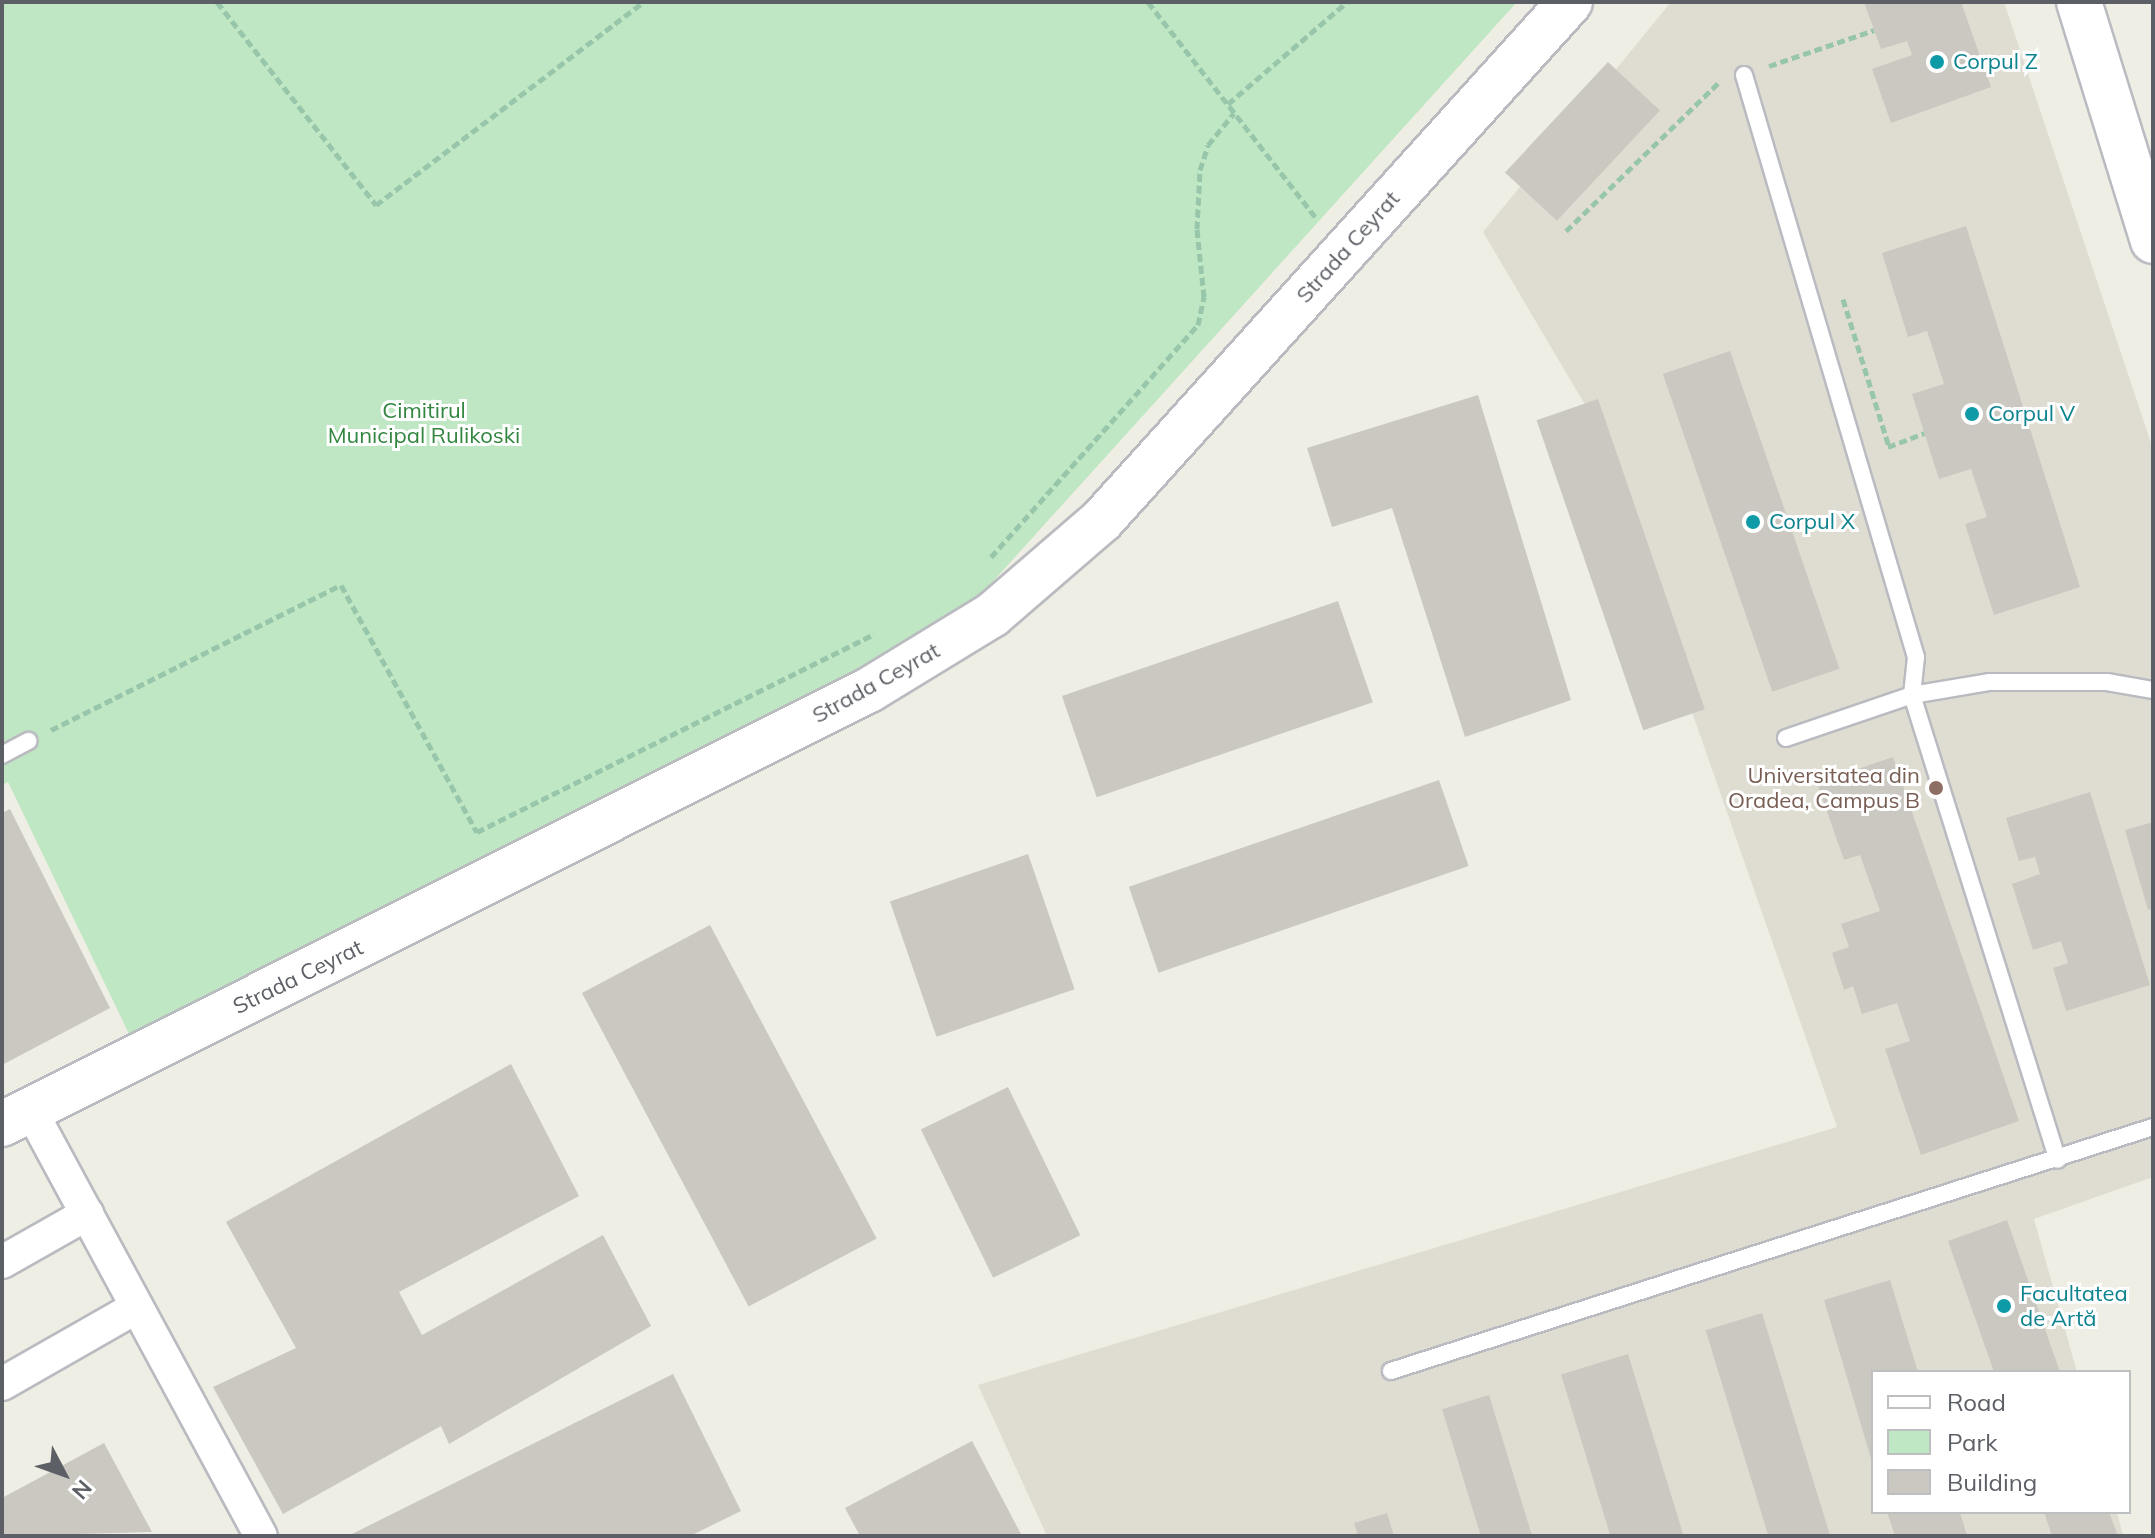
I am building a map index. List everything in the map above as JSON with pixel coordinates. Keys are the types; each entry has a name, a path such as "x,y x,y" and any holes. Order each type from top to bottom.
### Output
{"main road":[{"name":"Strada Ceyrat","path":"16,1117 869,690 981,622 1102,520 1570,2"},
{"path":"2079,2 2153,241"}],"street":[{"path":"16,1117 87,1214 261,1536"},
{"path":"2,1262 87,1214"},
{"path":"2,1384 137,1307"}],"lane":[{"path":"1744,75 1916,657 1912,695 2058,1160"},
{"path":"1786,738 1912,695 1990,682 2107,682 2153,690"},
{"path":"2,755 28,741"},
{"path":"1391,1371 2058,1160 2153,1127"}],"path":[{"path":"217,2 376,205 643,2"},
{"path":"1148,2 1344,250"},
{"path":"1228,104 1347,2"},
{"path":"1566,231 1712,85 1874,30"},
{"path":"981,568 1198,325 1204,297 1197,229 1200,170 1208,145 1234,113"},
{"path":"1838,285 1889,447"},
{"path":"1857,458 1924,433"},
{"path":"28,741 341,585 477,832 889,627"}],"shaded area":[{"name":"Universitatea din Oradea, Campus B","path":"1671,2 2004,2 2153,449 2153,1177 2034,1219 2076,1370 1871,1370 1871,1514 2118,1514 2123,1536 1047,1536 978,1385 1837,1127 1584,403 1483,232"}],"green space":[{"name":"Cimitirul Municipal Rulikoski","path":"2,2 1517,2 959,619 470,872 130,1036 8,782 2,785"}],"building":[{"name":"Corpul Z","path":"1864,2 1961,2 1991,87 1891,123 1872,69 1912,55 1907,41 1881,49"},
{"path":"1608,62 1660,110 1557,221 1505,172"},
{"name":"Corpul V","path":"1966,226 2080,587 1994,615 1965,524 1987,517 1971,469 1939,479 1912,394 1944,384 1927,331 1908,337 1882,253"},
{"name":"Corpul X","path":"1730,351 1839,669 1772,692 1663,374"},
{"path":"1478,395 1571,700 1465,737 1392,508 1332,527 1307,448"},
{"path":"1598,399 1705,709 1643,730 1537,420"},
{"path":"1338,601 1373,702 1097,797 1062,696"},
{"path":"1893,757 2019,1121 1921,1155 1885,1049 1910,1041 1897,1003 1862,1014 1853,986 1844,990 1832,953 1849,947 1841,924 1880,911 1860,855 1844,860 1817,783"},
{"path":"1439,780 1469,866 1158,973 1129,887"},
{"path":"2090,792 2150,985 2066,1011 2053,968 2068,963 2061,941 2033,950 2012,884 2040,874 2035,857 2019,861 2006,818"},
{"path":"10,809 110,1008 2,1065 2,813"},
{"path":"2153,822 2153,909 2148,910 2125,830"},
{"path":"1028,854 1075,989 937,1037 890,902"},
{"path":"710,925 877,1238 749,1307 582,993"},
{"path":"511,1064 579,1196 399,1292 422,1335 603,1235 651,1326 449,1444 441,1426 283,1514 213,1387 296,1348 226,1222"},
{"path":"1008,1087 1080,1235 993,1278 921,1130"},
{"name":"Facultatea de Artă","path":"2007,1220 2059,1370 1993,1370 1948,1241"},
{"path":"1890,1280 1917,1370 1871,1370 1871,1459 1824,1300"},
{"path":"1762,1313 1830,1536 1768,1536 1706,1330"},
{"path":"1628,1354 1684,1536 1610,1536 1561,1374"},
{"path":"673,1374 741,1511 690,1536 348,1536"},
{"path":"1489,1395 1532,1536 1481,1536 1442,1409"},
{"path":"972,1441 1022,1536 860,1536 845,1508"},
{"path":"104,1443 152,1532 2,1536 2,1498"},
{"path":"1387,1513 1394,1536 1358,1536 1354,1523"},
{"path":"1888,1514 1961,1514 1967,1536 1895,1536"},
{"path":"2045,1514 2110,1514 2118,1536 2052,1536"}],"place":[{"name":"Corpul Z","path":"1937,62"},
{"name":"Corpul V","path":"1972,414"},
{"name":"Corpul X","path":"1753,522"},
{"name":"Universitatea din Oradea, Campus B","path":"1936,788"},
{"name":"Facultatea de Artă","path":"2004,1306"}]}
